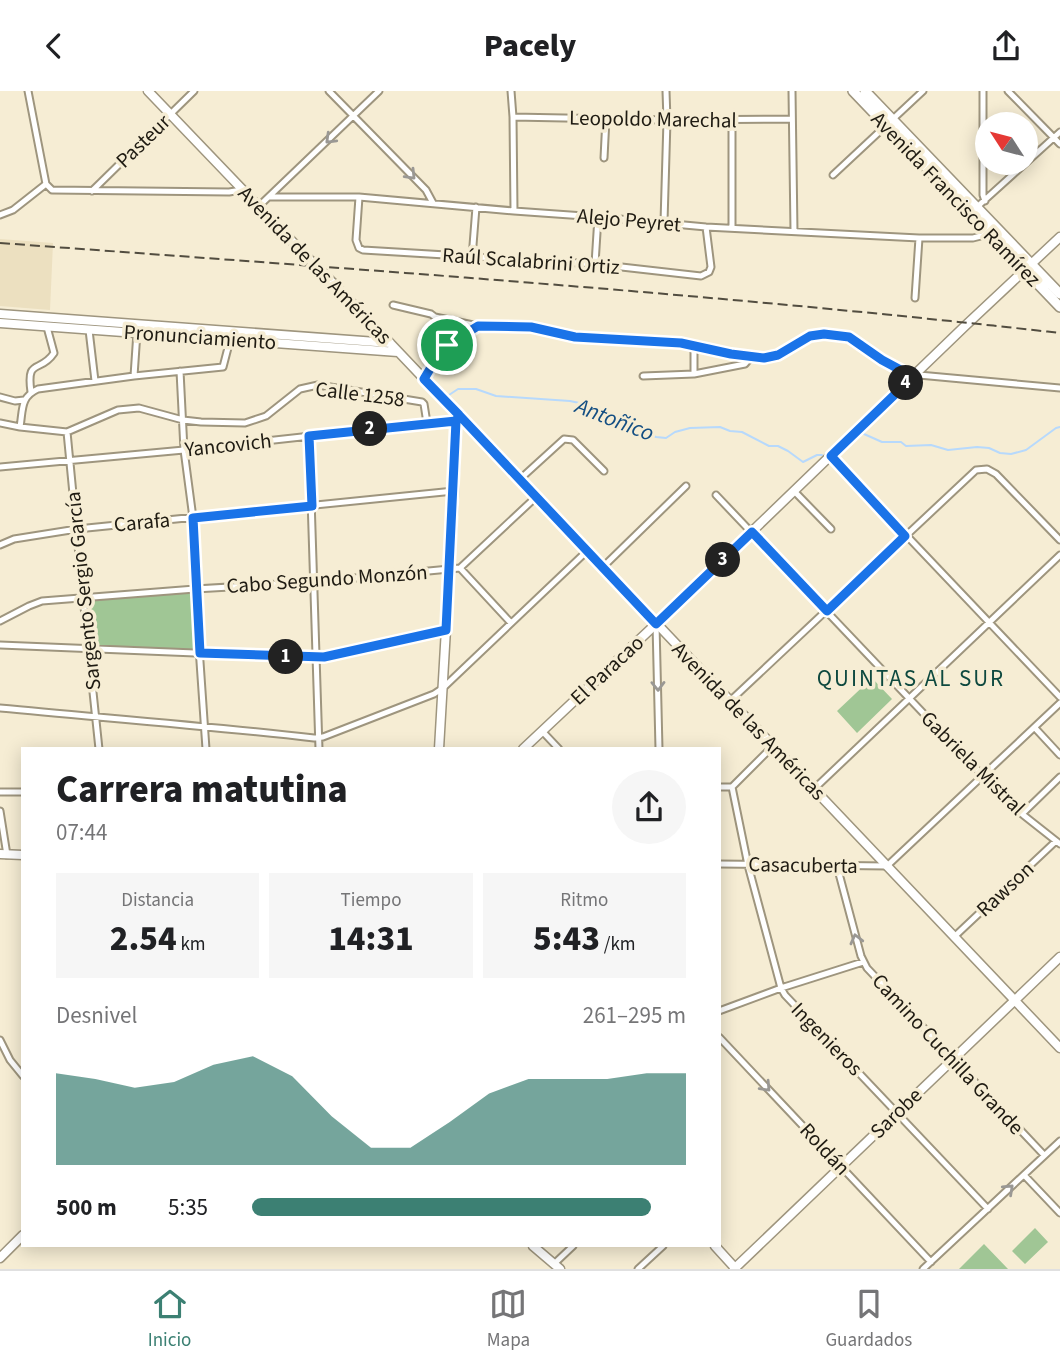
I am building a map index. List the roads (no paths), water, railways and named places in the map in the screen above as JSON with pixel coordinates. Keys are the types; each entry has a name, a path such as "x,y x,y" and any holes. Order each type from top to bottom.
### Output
{"main road":[{"name":"Avenida de las Américas","path":"148,91 1060,1048"},
{"name":"Avenida Francisco Ramírez","path":"853,91 976,208 1060,307"},
{"name":"Avenida Francisco Ramírez","path":"865,91 889,123 989,234 1060,294"},
{"name":"El Paracao","path":"525,747 1060,237"},
{"name":"Pronunciamiento","path":"0,314 390,343"},
{"name":"Pronunciamiento","path":"0,323 399,352"},
{"path":"359,341 374,327"},
{"path":"439,747 458,418"},
{"path":"3,855 21,855"},
{"name":"Sarobe","path":"734,1269 1060,957"},
{"path":"0,1258 21,1237"},
{"path":"534,1247 557,1266"},
{"path":"716,1247 734,1269"}],"street":[{"path":"29,91 46,184 52,190 242,191"},
{"name":"Pasteur","path":"92,191 194,91"},
{"path":"329,91 426,190 433,203"},
{"path":"258,207 379,91"},
{"path":"511,91 514,211"},
{"path":"664,222 666,91"},
{"path":"792,91 794,231"},
{"path":"833,175 922,91"},
{"path":"983,91 985,201"},
{"path":"1008,91 1060,144"},
{"name":"Leopoldo Marechal","path":"513,117 792,119"},
{"path":"604,158 606,118"},
{"path":"732,120 732,228"},
{"path":"976,208 1060,132"},
{"path":"0,215 13,210 46,184"},
{"name":"Alejo Peyret","path":"269,197 359,197 706,227 919,237 973,238 989,234"},
{"name":"Raúl Scalabrini Ortiz","path":"359,197 356,240 359,249 595,264 705,275 711,267 706,227"},
{"path":"472,258 476,207"},
{"path":"595,264 598,216"},
{"path":"915,298 919,237"},
{"path":"393,305 478,326 531,327 575,337 681,343 750,358 778,355 816,334 844,336 908,374 1060,388"},
{"path":"435,317 442,349"},
{"path":"424,379 442,349 478,326"},
{"path":"31,392 30,372 50,359 54,353 47,327"},
{"path":"89,330 95,381"},
{"path":"134,376 136,333"},
{"path":"20,427 24,400 38,389 223,367 230,340"},
{"path":"694,346 694,374"},
{"path":"643,376 694,374 745,364 750,358"},
{"path":"180,371 184,450 193,518 206,747"},
{"name":"Calle 1258","path":"0,423 68,432 126,408 139,408 183,420 232,423 254,421 300,389 318,385 422,402 427,423"},
{"path":"0,397 15,401 24,400"},
{"name":"Yancovich","path":"0,467 184,450 458,418"},
{"name":"Sargento Sergio García","path":"68,432 99,747"},
{"path":"309,436 319,747"},
{"path":"519,480 568,438 604,471"},
{"path":"831,456 1060,697"},
{"path":"730,701 972,473 981,469 992,470 1060,540"},
{"path":"603,567 686,486"},
{"name":"Carafa","path":"0,545 14,539 77,529 454,491"},
{"path":"794,491 831,529"},
{"name":"Gabriela Mistral","path":"716,495 982,776 1022,814 1058,842"},
{"path":"511,623 460,568 536,497"},
{"path":"0,708 319,737 422,699 443,688 587,551"},
{"path":"814,789 1060,555"},
{"name":"Cabo Segundo Monzón","path":"0,621 35,603 83,597 313,582 460,568"},
{"path":"656,624 659,747"},
{"path":"0,645 316,658 446,630"},
{"path":"887,866 1060,703"},
{"path":"1035,727 1060,755"},
{"path":"542,731 557,747"},
{"path":"721,787 732,787 773,747"},
{"path":"1022,814 1060,777"},
{"name":"Ingenieros","path":"732,787 748,865 781,988 790,1002 988,1209"},
{"path":"0,792 21,792"},
{"path":"0,811 3,855"},
{"name":"Rawson","path":"954,937 1058,842"},
{"name":"Casacuberta","path":"721,864 887,866"},
{"name":"Camino Cuchilla Grande","path":"837,866 863,962 1044,1155"},
{"path":"721,1010 863,962"},
{"name":"Roldán","path":"721,1039 931,1262"},
{"path":"0,1040 9,1060 21,1074"},
{"path":"923,1269 1060,1141"},
{"path":"1024,1175 1060,1213"},
{"path":"557,1266 572,1247"},
{"path":"638,1269 662,1247"}],"waterway":[{"name":"Antoñico","path":"446,397 458,389 476,389 496,396 570,401 598,407 656,437 666,438 690,428 720,427 742,432 769,446 778,446 803,462 822,455"},
{"name":"Antoñico","path":"864,434 882,442 901,442 906,446 931,445 948,450 977,447 1011,454 1026,450 1060,427"}],"railway":[{"path":"0,243 663,294 1060,333"}],"district":[{"name":"QUINTAS AL SUR","path":"911,678"}]}
